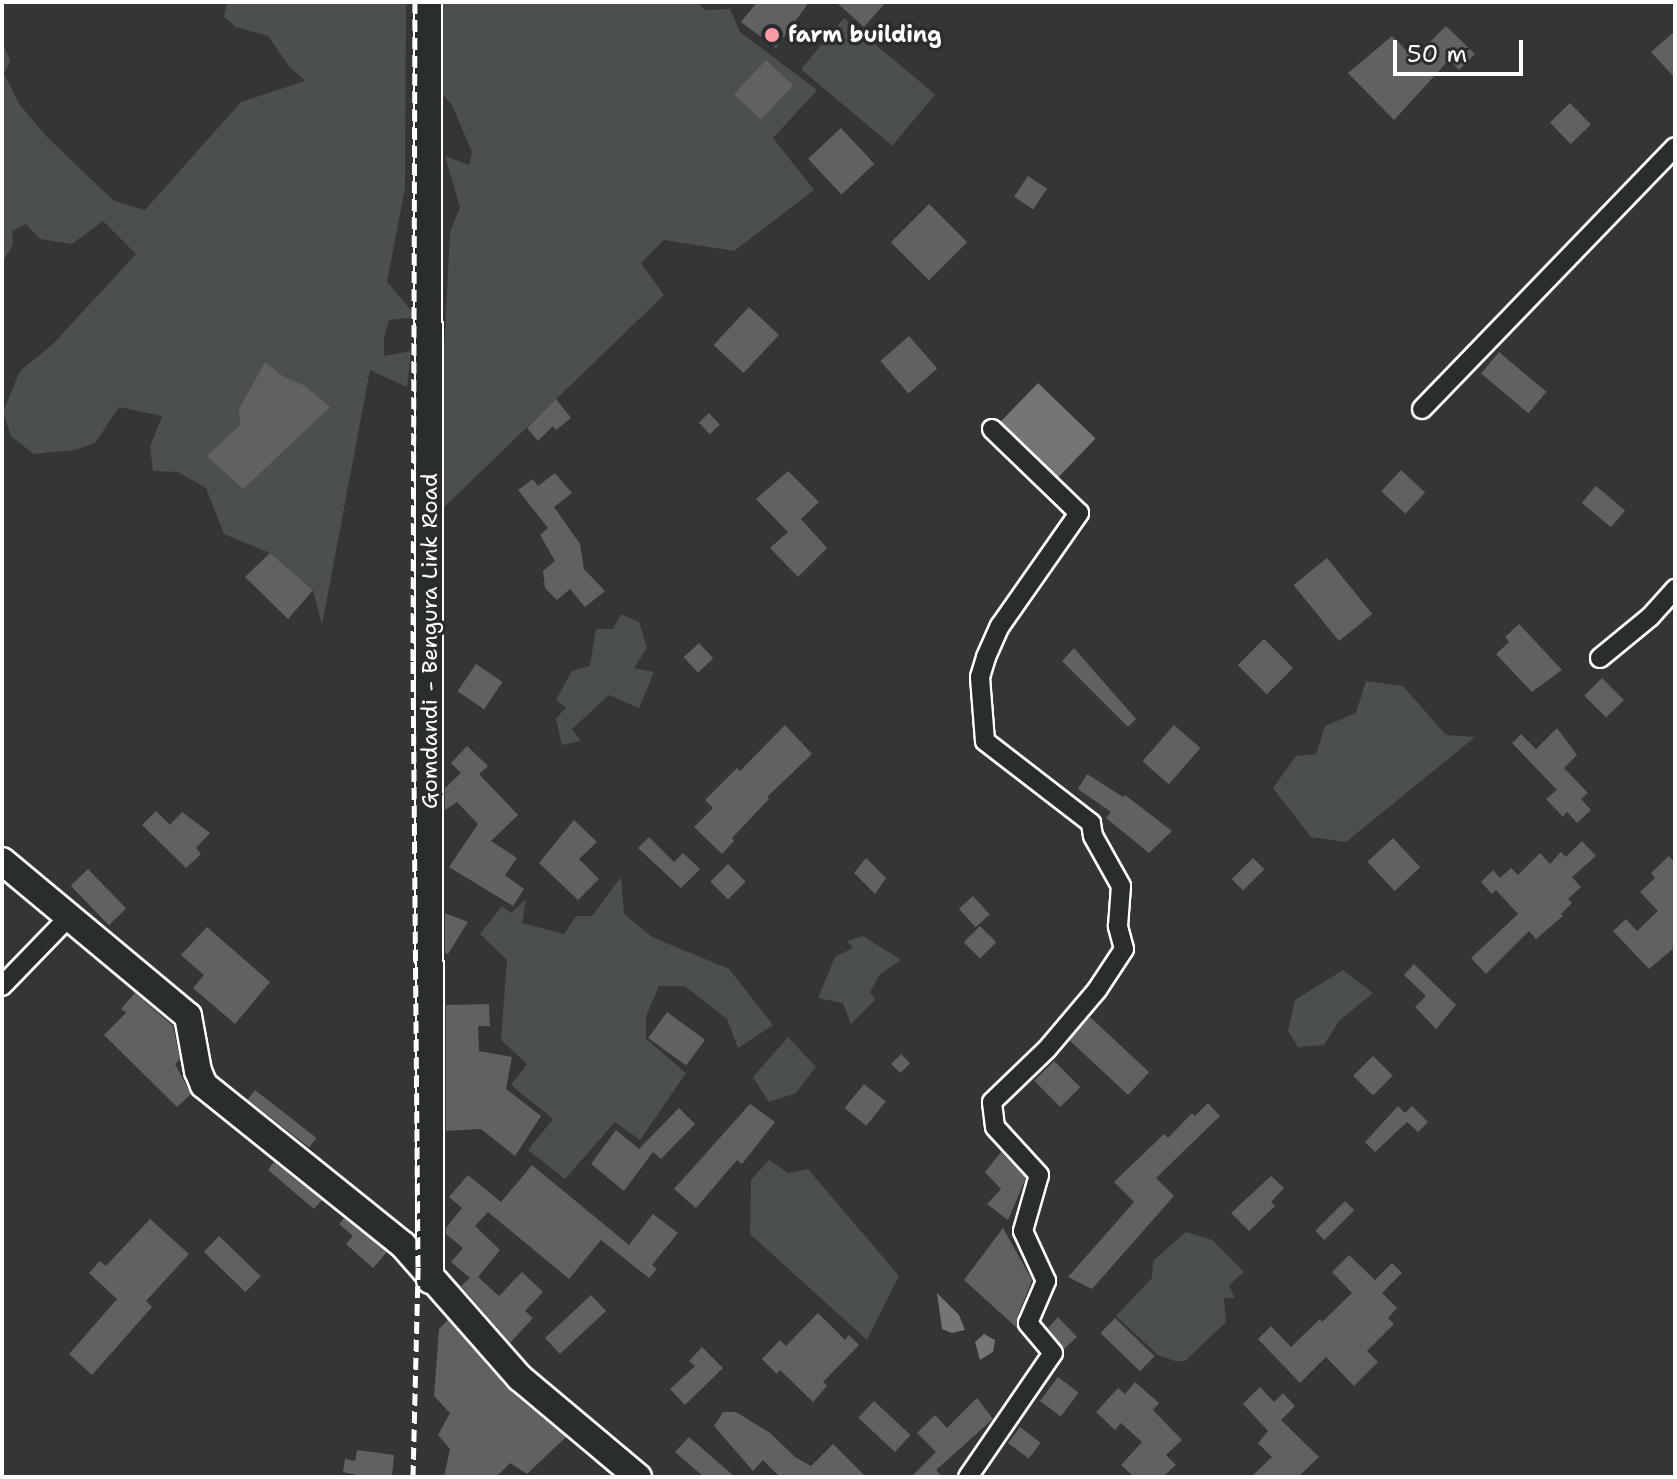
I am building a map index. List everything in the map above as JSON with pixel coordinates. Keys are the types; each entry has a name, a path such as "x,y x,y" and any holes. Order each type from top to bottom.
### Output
{"main road":[{"name":"Gomdandi - Bengura Link Road","path":"428,2 430,1280"},
{"path":"2,861 188,1016 198,1071 204,1085 403,1245 430,1280 520,1378 638,1477"}],"street":[{"path":"1422,409 1675,147"},
{"path":"968,1477 1053,1353 1028,1323 1046,1281 1023,1231 1039,1175 995,1127 992,1102 1047,1049 1097,990 1124,949 1118,926 1121,886 1093,836 1091,823 985,741 980,677 986,657 1000,626 1079,513 992,429"},
{"path":"1600,658 1650,617 1675,589"},
{"path":"2,986 68,918"}],"shaded area":[{"path":"227,2 406,2 405,188 387,282 417,317 389,320 384,337 384,356 411,351 407,387 370,370 322,625 313,590 270,553 224,534 206,488 178,472 153,471 150,447 162,416 119,407 95,443 75,450 34,454 11,436 3,412 20,371 53,344 136,254 103,221 72,244 40,239 26,224 12,231 13,244 2,264 2,40 10,61 4,74 20,105 47,137 114,201 145,210 241,102 305,81 289,66 268,36 236,27 224,17"},
{"path":"434,2 697,2 705,10 730,9 740,32 817,90 773,138 814,190 734,251 664,240 641,263 664,295 436,515 450,232 460,207 445,156 469,165 472,152 452,105 432,83"},
{"path":"844,18 935,94 892,146 801,69"},
{"path":"1038,383 1096,439 1057,478 1000,423"},
{"path":"621,614 639,622 647,648 634,668 654,672 639,708 609,695 572,729 581,741 562,745 556,719 566,707 556,700 572,671 590,666 596,629 613,629"},
{"path":"1366,681 1403,686 1446,735 1475,737 1346,842 1311,837 1273,788 1296,756 1316,754 1325,726 1356,713"},
{"path":"621,877 624,914 652,937 729,969 773,1025 738,1048 727,1019 685,986 659,986 646,1016 646,1039 686,1073 640,1140 615,1122 565,1179 528,1150 553,1119 511,1085 527,1064 501,1040 507,960 480,934 502,906 511,913 526,899 522,923 564,934 576,916 592,916"},
{"path":"863,936 901,960 880,974 870,992 875,1000 851,1024 843,1003 818,998 835,957 853,948 847,941"},
{"path":"1343,970 1373,993 1339,1021 1324,1045 1298,1047 1288,1031 1295,1000"},
{"path":"788,1037 816,1067 796,1093 769,1102 753,1077"},
{"path":"769,1160 788,1173 808,1169 899,1276 867,1340 750,1234 751,1180"},
{"path":"1186,1232 1212,1240 1244,1272 1229,1285 1235,1298 1224,1298 1226,1322 1185,1361 1175,1361 1158,1355 1116,1316 1152,1278 1153,1261"},
{"path":"937,1293 959,1315 965,1330 952,1333 942,1329"},
{"path":"984,1334 995,1340 993,1352 980,1360 975,1342"}],"building":[{"name":"farm building","path":"757,2 809,2 776,48 741,22"},
{"name":"farm building","path":"836,2 886,2 864,27"},
{"path":"1446,26 1475,54 1459,70 1449,60 1394,120 1348,73 1392,36 1414,58"},
{"path":"1675,31 1675,78 1651,52"},
{"path":"766,60 793,85 761,120 734,94"},
{"path":"1570,103 1591,125 1571,144 1550,122"},
{"path":"841,128 874,164 842,195 808,159"},
{"path":"1028,176 1047,189 1033,210 1014,197"},
{"path":"929,204 967,242 929,280 891,242"},
{"path":"749,307 779,335 744,373 714,345"},
{"path":"909,336 937,368 909,393 880,361"},
{"path":"1499,352 1546,392 1528,413 1481,373"},
{"path":"265,362 284,377 305,386 330,407 243,489 207,456 240,425 239,409"},
{"path":"556,399 571,418 556,430 553,426 538,441 527,428"},
{"path":"709,413 720,425 710,434 699,423"},
{"path":"1401,470 1425,493 1405,514 1381,491"},
{"path":"788,471 819,502 801,519 827,548 798,577 770,548 788,532 756,499"},
{"path":"555,473 572,493 554,507 580,544 584,569 605,591 585,607 570,589 557,600 545,588 543,571 555,561 540,535 548,528 518,490 533,479 538,486"},
{"path":"1596,486 1625,510 1611,527 1582,503"},
{"path":"270,553 313,590 288,619 245,577"},
{"path":"1327,558 1372,614 1339,641 1294,585"},
{"path":"1519,624 1562,670 1532,692 1496,654 1509,642 1505,637"},
{"path":"1264,639 1293,668 1267,694 1238,665"},
{"path":"699,643 713,658 698,673 684,657"},
{"path":"1074,648 1136,719 1128,727 1062,661"},
{"path":"476,664 503,682 484,709 458,691"},
{"path":"1602,678 1624,700 1606,718 1584,696"},
{"path":"785,725 812,754 767,797 769,799 732,838 734,841 722,854 694,827 713,808 705,800 737,768 740,771"},
{"path":"1174,725 1200,748 1169,784 1143,761"},
{"path":"1557,728 1577,755 1564,768 1588,793 1581,799 1591,810 1577,823 1567,812 1563,817 1546,799 1557,790 1512,743 1521,734 1536,749"},
{"path":"467,746 488,766 479,774 518,815 491,841 517,858 505,875 524,889 513,906 449,867 478,824 457,802 445,810 445,788 461,773 451,763"},
{"path":"1087,774 1123,797 1125,795 1172,831 1149,853 1106,818 1111,812 1078,789"},
{"path":"156,811 170,825 182,812 210,833 196,848 201,854 186,868 142,825"},
{"path":"574,820 597,842 579,859 599,879 578,900 539,863"},
{"path":"649,837 674,862 683,853 700,869 681,888 638,848"},
{"path":"1393,838 1420,867 1395,891 1367,862"},
{"path":"1582,841 1596,856 1572,877 1581,887 1568,899 1572,903 1561,914 1563,916 1536,939 1529,931 1486,974 1471,958 1518,914 1496,890 1492,894 1481,882 1493,870 1500,878 1511,868 1518,875 1540,853 1550,864 1561,852 1566,857"},
{"path":"1669,856 1675,863 1675,947 1649,969 1613,931 1626,919 1637,931 1658,911 1640,892 1655,878 1651,873"},
{"path":"866,858 886,878 875,894 854,873"},
{"path":"1253,858 1264,869 1243,891 1232,879"},
{"path":"728,864 746,882 728,899 710,882"},
{"path":"88,869 126,909 109,925 71,886"},
{"path":"973,896 990,915 976,927 959,909"},
{"path":"445,913 468,922 448,954 445,953"},
{"path":"980,926 996,942 980,959 964,942"},
{"path":"207,927 270,982 235,1024 193,988 204,975 181,955"},
{"path":"1414,964 1456,1005 1436,1029 1415,1007 1426,996 1404,975"},
{"path":"135,993 173,1026 180,1059 175,1064 191,1094 177,1107 104,1035 126,1013 121,1009"},
{"path":"489,1004 490,1026 478,1026 479,1051 512,1057 506,1089 541,1116 515,1156 481,1129 446,1131 446,1005"},
{"path":"667,1012 705,1040 686,1066 648,1038"},
{"path":"1090,1017 1149,1072 1128,1095 1069,1040"},
{"path":"901,1054 910,1063 900,1073 891,1064"},
{"path":"1373,1056 1393,1076 1373,1096 1353,1076"},
{"path":"1054,1061 1080,1087 1060,1107 1034,1081"},
{"path":"864,1084 886,1102 866,1126 844,1108"},
{"path":"255,1090 316,1138 309,1147 248,1099"},
{"path":"1208,1103 1220,1116 1156,1178 1174,1196 1092,1289 1068,1277 1134,1202 1114,1182 1164,1134 1168,1138 1192,1113 1195,1116"},
{"path":"750,1104 775,1122 742,1164 737,1160 696,1208 674,1189"},
{"path":"1398,1106 1405,1113 1412,1106 1428,1122 1418,1132 1407,1122 1375,1152 1365,1142"},
{"path":"679,1108 695,1124 661,1159 653,1152 624,1191 591,1164 616,1130 639,1149"},
{"path":"1001,1152 1026,1178 1008,1220 987,1204 1001,1189 985,1172"},
{"path":"274,1162 322,1200 314,1209 268,1170"},
{"path":"532,1165 629,1245 653,1214 678,1233 652,1265 657,1269 649,1278 601,1240 569,1279 488,1212 475,1226 500,1250 478,1277 499,1296 522,1272 543,1292 525,1311 533,1318 510,1343 461,1286 470,1278 451,1262 463,1248 446,1234 446,1228 462,1208 449,1197 468,1175 501,1202"},
{"path":"1271,1176 1284,1188 1271,1202 1275,1206 1249,1231 1231,1213"},
{"path":"1345,1201 1354,1210 1324,1240 1315,1231"},
{"path":"344,1218 387,1252 373,1268 346,1244 353,1236 339,1224"},
{"path":"150,1219 189,1254 146,1301 152,1307 92,1375 69,1354 117,1299 89,1273 100,1261 106,1266"},
{"path":"1003,1228 1032,1280 1017,1318 1017,1328 964,1280"},
{"path":"219,1236 261,1276 245,1292 204,1252"},
{"path":"1349,1255 1375,1280 1392,1263 1402,1273 1382,1293 1397,1308 1388,1318 1394,1324 1367,1351 1378,1362 1354,1386 1326,1357 1300,1383 1258,1339 1271,1326 1291,1347 1320,1319 1322,1322 1352,1293 1332,1272"},
{"path":"591,1295 606,1311 560,1354 545,1338"},
{"path":"818,1313 845,1340 849,1335 859,1345 823,1382 827,1386 813,1402 780,1370 777,1374 762,1359 780,1340 786,1346"},
{"path":"1058,1317 1077,1337 1064,1349 1048,1328"},
{"path":"1115,1318 1155,1356 1140,1371 1100,1333"},
{"path":"448,1320 508,1389 566,1437 527,1474 510,1463 496,1477 444,1477 450,1449 438,1435 450,1413 434,1396 439,1329"},
{"path":"702,1347 723,1368 685,1405 670,1389 695,1366 689,1361"},
{"path":"1058,1377 1079,1393 1061,1417 1040,1401"},
{"path":"1135,1382 1159,1403 1153,1410 1182,1440 1166,1455 1176,1465 1163,1477 1134,1477 1121,1465 1142,1442 1121,1423 1115,1430 1096,1412 1118,1388 1125,1394"},
{"path":"1260,1387 1274,1402 1283,1393 1295,1406 1281,1420 1319,1457 1298,1477 1251,1477 1272,1457 1258,1443 1268,1431 1243,1404"},
{"path":"977,1398 993,1419 936,1470 943,1477 911,1477 936,1452 917,1433 935,1415 947,1428"},
{"path":"874,1401 911,1435 895,1452 858,1418"},
{"path":"723,1412 736,1412 770,1433 795,1457 811,1466 833,1444 866,1477 780,1477 763,1460 753,1471 714,1426"},
{"path":"1020,1427 1041,1443 1029,1459 1008,1443"},
{"path":"689,1437 735,1477 704,1477 675,1452"},
{"path":"357,1450 394,1455 392,1477 366,1477 343,1472 345,1459 355,1461"}],"railway":[{"path":"413,1477 418,1267 413,661 415,2"}],"place":[{"name":"farm building","path":"772,35"}]}
